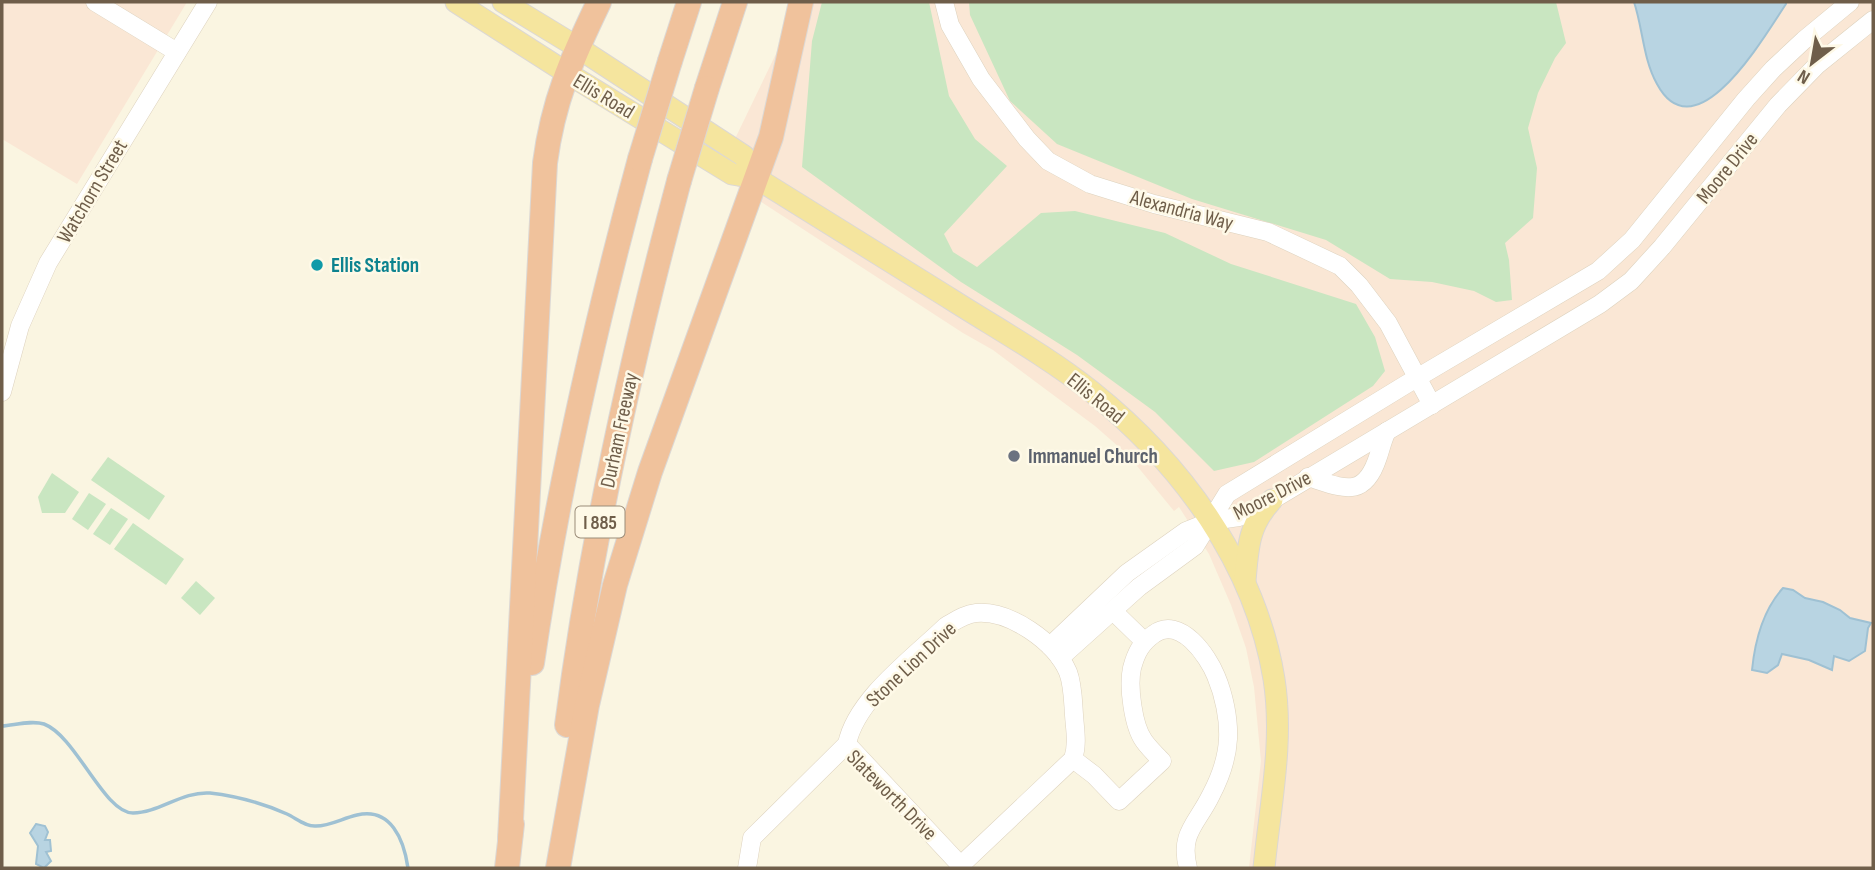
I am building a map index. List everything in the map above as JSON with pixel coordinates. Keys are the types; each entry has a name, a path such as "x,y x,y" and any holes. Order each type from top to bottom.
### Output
{"highway":[{"path":"510,839 542,192 552,117 566,73 599,2"},
{"name":"Durham Freeway","path":"507,868 526,702 555,527 593,344 640,159 689,2"},
{"name":"Durham Freeway","path":"551,868 568,720 598,535 638,342 679,181 735,2"},
{"path":"558,868 587,705 615,585 650,472 776,117 801,2"}],"main road":[{"name":"Ellis Road","path":"456,2 732,174 756,178 1075,379 1148,444 1211,521 1245,581 1263,629 1274,679 1278,716 1275,773 1264,868"},
{"name":"Ellis Road","path":"503,2 744,156 756,178"},
{"path":"1245,581 1252,528 1272,500"}],"street":[{"path":"95,2 177,52"},
{"name":"Watchorn Street","path":"2,392 20,326 48,263 208,2"},
{"name":"Alexandria Way","path":"944,2 950,25 981,79 1027,139 1048,161 1090,184 1154,204 1268,232 1340,266 1359,285 1388,323 1432,405"},
{"name":"Moore Drive","path":"1211,521 1227,494 1586,280 1613,259 1642,229 1773,69 1850,2"},
{"name":"Moore Drive","path":"1211,521 1239,517 1272,500 1600,304 1631,281 1778,105 1818,65 1873,20"},
{"path":"1308,477 1347,488 1363,485 1373,470 1387,431"},
{"path":"1055,652 1113,611 1139,587 1195,546 1211,521"},
{"path":"1055,652 1127,573 1186,531 1211,521"},
{"path":"1113,611 1144,641"},
{"name":"Stone Lion Drive","path":"847,744 850,729 863,705 946,626 967,615 978,613 1024,626 1055,652"},
{"path":"1073,759 1094,775 1119,801 1162,761 1139,732 1130,685 1134,659 1144,641 1158,631 1176,629 1190,639 1205,656 1216,675 1228,723 1228,741 1219,779 1186,840 1188,868"},
{"path":"962,867 1073,759 1076,742 1071,684 1066,667 1055,652"},
{"name":"Slateworth Drive","path":"747,868 752,838 847,744 962,867"}],"shaded area":[{"path":"2,2 187,2 77,184 2,139"},
{"path":"801,2 1873,2 1873,868 1249,868 1261,761 1254,687 1246,648 1231,605 1209,554 1179,507 1174,511 1128,455 1095,426 993,350 718,174"}],"green space":[{"path":"822,2 929,2 949,96 975,139 1007,166 944,234 953,252 977,267 1041,213 1075,211 1165,233 1231,264 1356,304 1375,337 1385,371 1373,386 1254,462 1214,471 1155,412 1077,355 961,282 802,167 812,41"},
{"path":"969,2 1556,2 1566,43 1555,58 1538,93 1528,128 1537,168 1533,218 1505,243 1512,300 1496,302 1474,291 1432,282 1390,279 1326,240 1192,199 1057,144 1010,101 970,15"},
{"path":"108,457 165,496 149,520 91,480"},
{"path":"52,473 79,492 65,513 42,513 38,497"},
{"path":"89,493 106,504 88,530 72,519"},
{"path":"111,508 128,519 110,545 93,534"},
{"path":"133,523 184,559 166,585 114,549"},
{"path":"196,581 215,598 200,615 181,598"}],"water":[{"path":"1634,2 1786,4 1728,83 1709,99 1691,106 1673,103 1657,84 1649,64"},
{"path":"1783,588 1793,590 1805,598 1823,602 1850,618 1871,623 1865,651 1849,661 1834,656 1832,670 1809,660 1782,654 1778,665 1767,673 1752,670 1761,626 1770,606"},
{"path":"36,824 45,826 48,832 45,840 50,840 51,851 46,852 51,861 44,868 36,864 38,846 30,833"}],"waterway":[{"path":"2,726 39,723 56,731 111,801 122,810 143,812 190,795 210,793 259,803 312,826 326,825 357,815 379,816 394,828 403,847 408,868"}],"place":[{"name":"Ellis Station","path":"317,265"},
{"name":"Immanuel Church","path":"1014,456"}]}
